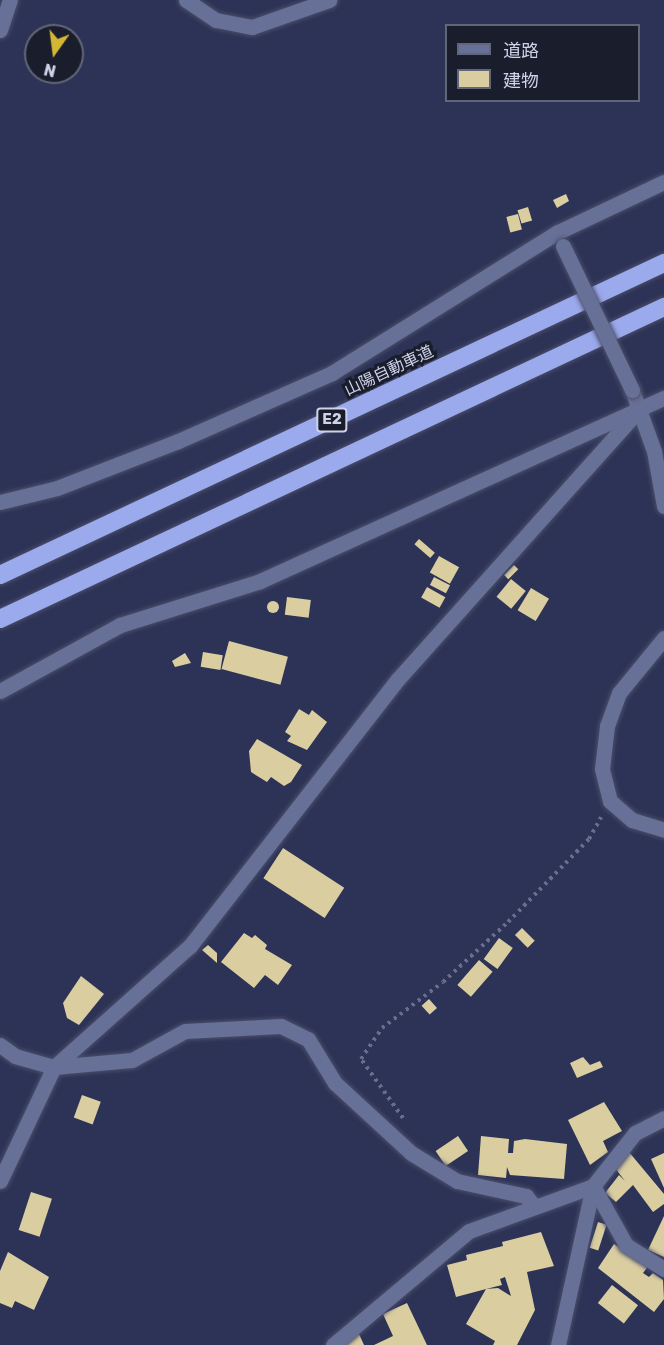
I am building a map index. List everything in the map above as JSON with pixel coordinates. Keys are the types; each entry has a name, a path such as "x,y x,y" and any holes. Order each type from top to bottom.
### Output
{"highway":[{"name":"山陽自動車道","path":"0,575 664,263"},
{"name":"E2","path":"0,619 664,307"}],"street":[{"path":"0,30 10,0"},
{"path":"186,0 216,20 252,27 329,0"},
{"path":"0,502 57,488 178,441 332,373 561,239 664,182"},
{"path":"561,239 632,390 654,451 664,506"},
{"path":"0,690 120,625 260,581 664,398"},
{"path":"0,1181 54,1067 190,946 398,679 639,409"},
{"path":"664,638 619,693 607,726 602,769 610,801 632,820 664,830"},
{"path":"0,1044 15,1056 54,1067 132,1060 185,1031 281,1026 308,1040 335,1083 411,1153 457,1181 526,1196 535,1207"},
{"path":"558,1345 593,1186 635,1133 664,1118"},
{"path":"333,1345 469,1231 593,1186"},
{"path":"593,1186 626,1245 664,1269"}],"path":[{"path":"408,1126 361,1059 382,1028 442,982 589,839 610,801"}],"building":[{"path":"566,194 569,201 557,208 553,200"},
{"path":"528,207 532,220 522,224 517,210"},
{"path":"518,214 522,230 510,232 506,217"},
{"path":"419,539 435,553 430,558 414,544"},
{"path":"439,556 459,567 450,584 430,573"},
{"path":"514,565 518,569 508,579 504,575"},
{"path":"434,577 450,585 446,593 430,585"},
{"path":"511,579 526,591 511,609 497,597"},
{"path":"427,587 445,597 440,608 421,597"},
{"path":"531,588 549,599 536,621 518,610"},
{"path":"287,597 311,600 309,618 285,615"},
{"path":"275,601 279,607 275,613 271,613 267,605"},
{"path":"229,641 288,657 280,685 221,669"},
{"path":"203,652 223,655 220,670 201,667"},
{"path":"185,653 191,663 175,667 172,661"},
{"path":"299,709 309,715 312,710 327,722 307,750 287,741 291,736 285,732"},
{"path":"257,739 302,765 291,782 284,786 271,777 267,782 251,772 249,751"},
{"path":"283,848 344,888 325,918 263,878"},
{"path":"522,928 535,941 528,948 515,935"},
{"path":"244,933 252,938 255,935 267,945 265,949 292,965 278,985 265,975 254,988 221,962"},
{"path":"499,938 513,948 497,969 484,959"},
{"path":"208,945 217,953 217,963 202,950"},
{"path":"479,960 493,972 471,997 457,985"},
{"path":"81,976 104,994 79,1025 67,1018 63,1003"},
{"path":"429,999 437,1008 430,1015 422,1006"},
{"path":"583,1057 590,1065 600,1061 603,1067 577,1078 570,1063"},
{"path":"82,1095 101,1102 93,1124 74,1118"},
{"path":"604,1102 622,1131 603,1141 608,1152 590,1165 568,1120"},
{"path":"458,1136 468,1151 446,1166 436,1151"},
{"path":"481,1136 509,1139 508,1153 513,1153 514,1141 525,1139 567,1144 564,1179 510,1175 507,1167 506,1178 478,1175"},
{"path":"629,1152 664,1194 664,1204 653,1212 633,1185 616,1202 605,1193 619,1175 625,1181 615,1168"},
{"path":"664,1153 664,1188 651,1159"},
{"path":"31,1192 52,1199 40,1237 19,1230"},
{"path":"664,1216 664,1257 648,1250"},
{"path":"598,1222 607,1225 598,1250 590,1248"},
{"path":"541,1232 554,1266 527,1272 535,1310 517,1345 493,1345 495,1341 466,1324 486,1289 456,1297 447,1265 467,1260 466,1255 503,1246 502,1242","holes":["505,1277 511,1296 498,1288 486,1289 502,1285 500,1279"]},
{"path":"614,1244 649,1265 643,1273 649,1277 653,1273 663,1280 664,1299 654,1312 598,1268"},
{"path":"8,1252 49,1277 34,1310 15,1301 12,1308 0,1303 0,1271"},
{"path":"612,1285 638,1305 624,1323 598,1303"},
{"path":"407,1303 427,1345 374,1345 393,1336 383,1314"},
{"path":"359,1334 364,1345 339,1345"}]}
